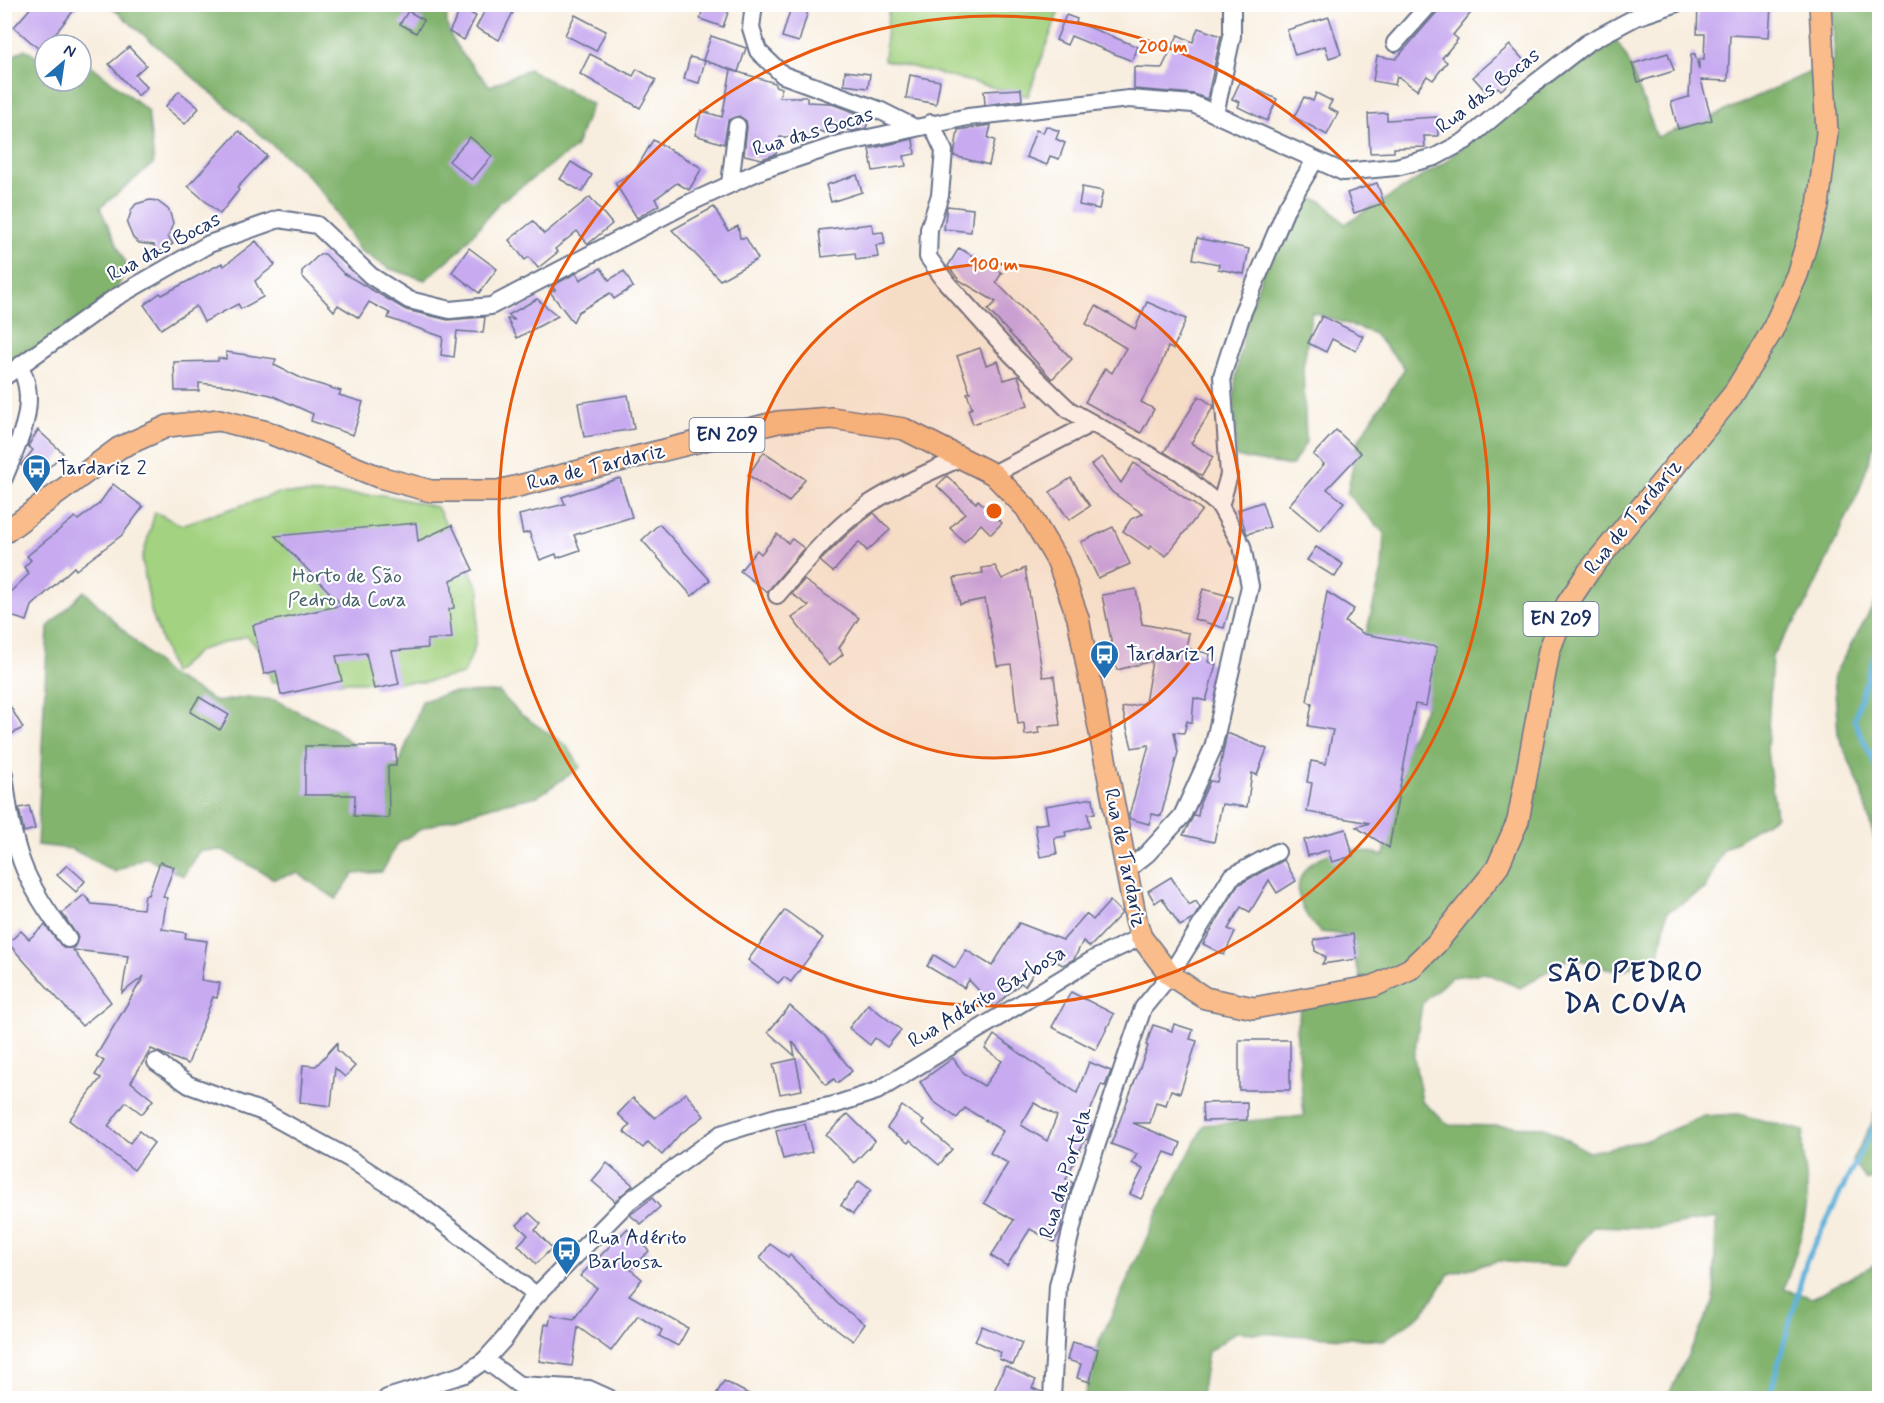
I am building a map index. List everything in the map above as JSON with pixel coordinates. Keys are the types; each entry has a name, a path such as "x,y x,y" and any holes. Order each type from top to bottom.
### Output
{"main road":[{"name":"Rua de Tardariz","path":"4,533 119,448 168,426 219,420 267,432 380,477 431,491 498,491 778,422 832,418 904,429 993,474 1026,508 1058,562 1078,618 1141,937 1170,975 1205,998 1254,1008 1374,986 1410,969 1436,944 1497,868 1518,821 1549,651 1567,604 1589,571 1732,396 1772,331 1797,275 1818,206 1827,133 1820,4"}],"street":[{"path":"754,4 751,28 758,51 783,75 879,110 913,127"},
{"path":"1215,114 1232,36 1232,4"},
{"path":"1395,43 1430,4"},
{"name":"Rua das Bocas","path":"4,377 132,288 209,244 279,219 316,225 371,276 409,300 450,310 491,306 730,184 762,170 840,144 931,123 1129,99 1194,104 1343,172 1396,167 1435,157 1465,141 1587,43 1636,17 1675,4"},
{"path":"931,123 944,150 940,195 930,229 928,257 946,282 1012,355 1069,410 1179,472 1220,506 1242,546 1250,586 1213,748 1182,816 1147,854 1127,870"},
{"path":"730,184 737,126"},
{"path":"1220,506 1229,475 1222,376 1242,314 1287,207 1315,160"},
{"path":"4,478 24,428 29,399 26,378 20,367"},
{"path":"993,474 1092,423"},
{"path":"777,595 831,535 867,505 906,482 963,457"},
{"path":"4,774 10,825 22,868 42,906 68,939"},
{"name":"Rua da Portela","path":"1052,1398 1058,1286 1080,1194 1143,1008 1170,975 1231,877 1277,852"},
{"name":"Rua Adérito Barbosa","path":"387,1398 465,1374 485,1360 505,1338 536,1295 630,1201 721,1134 779,1116 834,1105 877,1091 1094,959 1141,937"},
{"path":"156,1062 189,1085 266,1113 350,1159 423,1207 536,1295"},
{"path":"485,1360 528,1393 589,1389 609,1398"}],"green space":[{"path":"109,5 450,5 447,16 452,38 466,59 490,86 529,69 592,104 575,148 500,202 459,251 425,280 390,269 359,250 328,199 306,174"},
{"path":"889,5 1061,5 1028,96 884,60"},
{"path":"1833,5 1879,5 1879,430 1859,491 1805,607 1772,655 1767,751 1776,816 1723,850 1705,889 1667,912 1659,955 1619,972 1571,957 1520,988 1485,973 1451,977 1422,1004 1414,1057 1422,1101 1449,1125 1544,1127 1589,1152 1650,1139 1704,1116 1738,1114 1804,1131 1806,1209 1799,1244 1784,1289 1812,1298 1879,1262 1879,1398 1667,1398 1714,1301 1716,1218 1656,1228 1593,1226 1564,1267 1497,1261 1449,1274 1423,1313 1384,1340 1236,1332 1208,1352 1201,1396 1203,1398 1084,1398 1095,1351 1159,1211 1204,1125 1304,1116 1296,1028 1301,1009 1364,990 1347,935 1320,932 1301,905 1298,892 1300,880 1305,870 1328,854 1360,850 1384,855 1402,755 1425,708 1434,649 1365,638 1382,570 1384,533 1347,494 1358,441 1405,368 1373,333 1312,312 1303,369 1306,442 1292,466 1236,457 1234,393 1238,361 1258,285 1279,237 1305,197 1322,201 1345,224 1444,163 1500,112 1609,28 1628,60 1657,137 1712,117 1834,61"},
{"path":"25,49 33,55 33,93 93,93 93,67 148,111 154,163 100,208 127,266 110,305 5,368 5,60"},
{"name":"Horto de São Pedro da Cova","path":"279,493 384,495 437,507 480,591 475,646 464,674 424,682 272,682 259,649 247,636 200,650 173,673 151,611 142,559 155,512 181,525"},
{"path":"84,591 168,674 217,702 248,697 275,700 333,729 380,765 399,765 422,701 448,693 499,692 519,713 567,746 581,767 538,796 492,806 423,828 398,843 382,872 353,874 336,899 297,873 274,879 223,850 199,851 183,876 145,857 115,872 72,849 37,845 48,627"},
{"path":"1879,595 1879,855 1860,787 1838,734 1834,675"},
{"path":"1879,1098 1879,1176 1866,1180 1852,1160 1872,1123"}],"building":[{"path":"34,4 79,4 56,33 33,33 33,44 14,27"},
{"path":"488,4 507,4 515,8 499,40 476,28"},
{"path":"704,4 731,4 723,27 700,19"},
{"path":"792,4 810,4 799,42 782,37"},
{"path":"1440,4 1478,4 1453,35 1458,39 1442,58 1447,62 1433,80 1427,76 1417,90 1397,76 1395,85 1373,81 1377,56 1396,59 1438,11"},
{"path":"1698,4 1771,6 1769,37 1730,35 1728,81 1701,80 1712,120 1678,129 1671,102 1689,97 1691,54 1695,54 1699,70 1699,59 1704,59 1705,34 1697,34"},
{"path":"461,9 476,16 464,40 449,32"},
{"path":"408,11 424,20 416,33 400,24"},
{"path":"575,15 606,31 596,51 565,35"},
{"path":"1066,15 1077,19 1076,22 1138,47 1132,61 1071,36 1067,45 1056,40"},
{"path":"1329,17 1341,54 1329,58 1325,46 1295,55 1287,30"},
{"path":"1198,28 1221,36 1207,99 1194,94 1134,89 1134,67 1162,68 1178,35 1193,42"},
{"path":"711,36 746,48 738,72 703,60"},
{"path":"1510,45 1529,66 1501,90 1498,87 1489,95 1473,77"},
{"path":"129,47 146,65 135,75 147,87 138,96 109,64"},
{"path":"1668,53 1674,71 1638,82 1632,64"},
{"path":"590,54 633,76 637,69 656,80 640,108 580,74"},
{"path":"690,57 705,61 699,83 684,79"},
{"path":"731,70 775,83 775,86 782,88 779,97 807,97 807,102 829,103 869,118 866,128 852,131 844,129 843,133 833,135 816,130 816,138 780,137 776,154 762,159 744,155 747,127 746,121 739,116 728,120 724,144 695,135 702,111 722,117"},
{"path":"845,71 870,74 868,88 844,85"},
{"path":"910,75 940,81 936,104 906,98"},
{"path":"1240,82 1277,99 1267,121 1238,107 1240,102 1232,99"},
{"path":"1021,89 1022,100 985,105 984,91"},
{"path":"179,91 199,108 185,124 165,107"},
{"path":"1316,93 1332,101 1328,108 1338,113 1327,135 1294,117 1304,97 1313,101"},
{"path":"1387,113 1387,120 1437,117 1438,136 1424,136 1425,147 1394,148 1394,152 1370,153 1368,114"},
{"path":"991,125 988,138 995,140 989,165 954,156 958,130"},
{"path":"1046,126 1059,131 1056,139 1065,143 1059,159 1050,156 1047,165 1026,157 1036,130 1043,133"},
{"path":"239,131 267,156 237,188 239,190 220,214 188,186"},
{"path":"470,137 492,156 472,180 449,161"},
{"path":"913,139 915,154 904,156 906,166 873,171 869,149"},
{"path":"653,140 702,168 689,190 677,183 655,199 659,205 637,218 615,183 635,171"},
{"path":"571,162 592,175 582,192 560,179"},
{"path":"857,175 862,192 831,202 826,185"},
{"path":"1377,183 1384,203 1354,213 1347,193"},
{"path":"1082,187 1103,191 1099,209 1079,205"},
{"path":"590,197 612,224 588,244 577,231 555,249 558,252 538,268 529,257 525,260 509,240 533,221 544,234"},
{"path":"150,200 157,201 169,210 173,223 168,237 173,244 157,253 154,245 139,243 133,238 127,224 136,204"},
{"path":"947,206 973,209 971,232 944,229"},
{"path":"714,207 728,231 738,226 740,238 746,238 758,259 720,280 672,230"},
{"path":"872,224 873,233 883,232 885,244 876,245 878,257 856,260 855,253 822,257 819,230"},
{"path":"1197,238 1249,249 1244,274 1218,269 1219,264 1193,259"},
{"path":"256,241 275,265 255,281 263,297 241,309 238,304 204,322 196,306 161,329 144,305 160,293 162,295 222,263 224,266"},
{"path":"469,248 497,269 479,293 452,272"},
{"path":"959,248 1002,273 996,282 1072,359 1052,379 988,310 996,302 959,280 948,266"},
{"path":"320,254 325,254 343,273 406,310 448,320 485,317 483,333 457,331 454,357 441,355 443,337 388,318 390,313 369,302 359,318 338,305 334,311 302,276 302,271"},
{"path":"601,268 609,280 624,271 633,287 614,299 610,293 578,312 573,322 550,292 555,290 552,286 576,273 580,280"},
{"path":"537,299 558,316 517,338 507,319 515,320 508,315"},
{"path":"1147,302 1186,319 1173,349 1168,347 1158,372 1141,402 1154,409 1141,433 1085,402 1105,368 1112,373 1126,348 1086,324 1096,306 1135,329"},
{"path":"1322,316 1363,336 1356,351 1332,339 1326,352 1308,343"},
{"path":"980,348 986,365 998,361 1004,380 1018,376 1028,405 973,424 968,410 972,408 967,393 970,392 957,356"},
{"path":"226,352 276,359 274,365 305,380 341,391 339,395 363,402 353,435 311,421 313,414 271,395 230,386 199,383 199,391 175,391 174,362 218,361 218,358 226,359"},
{"path":"628,395 634,429 584,437 578,403"},
{"path":"1199,396 1214,406 1191,443 1213,457 1202,476 1164,452"},
{"path":"38,430 63,453 37,480 21,465 33,450 28,446"},
{"path":"1336,430 1361,453 1327,489 1344,502 1320,531 1289,505 1324,464 1313,455"},
{"path":"764,452 805,479 789,502 748,475"},
{"path":"1102,457 1121,483 1134,463 1202,510 1166,556 1151,546 1149,549 1123,531 1131,519 1143,514 1112,492 1091,465"},
{"path":"947,476 976,503 978,500 1002,523 991,534 981,524 964,542 950,528 965,513 937,486"},
{"path":"620,478 632,517 574,535 580,550 557,558 556,554 540,560 529,532 523,534 519,515 565,504 562,497"},
{"path":"1071,478 1090,506 1069,520 1050,492"},
{"path":"113,484 143,507 122,535 76,570 74,567 32,606 27,621 4,614 6,596 29,574 24,567 31,560 27,556 75,517 78,520 99,504"},
{"path":"1262,502 1270,527 1247,534 1238,510"},
{"path":"874,513 890,530 867,551 859,542 833,572 820,561 850,532"},
{"path":"416,523 418,541 452,525 473,570 451,580 454,608 449,609 452,638 427,640 428,648 392,651 399,684 374,689 366,653 336,656 342,681 281,695 276,671 264,674 253,625 342,605 275,536"},
{"path":"659,524 710,580 692,596 642,540"},
{"path":"1113,527 1130,564 1098,578 1081,542"},
{"path":"777,534 788,543 792,539 804,548 767,592 740,571 757,550 761,554"},
{"path":"1316,547 1343,564 1335,577 1307,560"},
{"path":"995,566 1002,579 1025,568 1043,677 1054,676 1060,725 1038,727 1039,733 1025,735 1024,723 1018,724 1011,664 997,666 985,599 960,604 954,578 983,573 982,568"},
{"path":"804,580 859,618 839,648 843,654 829,666 792,618 809,606 792,594"},
{"path":"1136,589 1142,624 1189,633 1186,648 1210,654 1208,662 1216,664 1206,701 1194,698 1192,723 1187,721 1184,733 1174,732 1178,752 1161,816 1152,814 1149,824 1130,819 1129,815 1149,745 1132,748 1122,708 1145,703 1152,661 1117,670 1102,595"},
{"path":"1203,589 1233,597 1224,628 1194,619"},
{"path":"1327,592 1354,609 1345,622 1364,634 1437,647 1426,706 1415,704 1389,848 1356,827 1370,823 1307,812 1312,783 1307,782 1311,761 1326,764 1333,730 1308,726 1312,704 1307,701"},
{"path":"4,696 23,728 4,738"},
{"path":"199,697 229,715 220,730 190,712"},
{"path":"1227,733 1267,749 1257,775 1252,773 1247,807 1222,804 1214,842 1183,835 1194,815 1198,816 1200,803 1210,781 1217,782"},
{"path":"305,746 396,746 396,766 388,766 389,818 354,816 355,795 305,795"},
{"path":"1093,798 1095,813 1088,814 1090,827 1065,832 1066,836 1054,838 1057,854 1040,857 1035,825 1048,823 1045,806"},
{"path":"29,806 35,829 24,832 19,808"},
{"path":"1346,829 1353,856 1332,862 1328,850 1308,856 1304,840"},
{"path":"1284,860 1296,881 1277,893 1269,880 1250,912 1241,907 1228,929 1235,932 1224,955 1203,944 1238,885"},
{"path":"160,862 174,867 163,897 167,898 162,929 186,933 185,938 207,941 201,980 220,983 217,998 213,997 188,1064 151,1049 131,1082 153,1100 142,1114 126,1102 108,1126 130,1143 139,1131 154,1143 134,1170 69,1120 101,1078 95,1075 104,1061 96,1056 144,976 122,993 128,956 73,950 111,1002 82,1026 8,943 21,931 29,939 45,925 63,948 74,948 78,937 62,913 84,895 92,904 143,909 145,895 148,895"},
{"path":"67,865 85,881 76,892 57,875"},
{"path":"1171,877 1189,905 1196,901 1200,908 1193,919 1180,926 1162,898 1155,903 1148,891"},
{"path":"1110,901 1122,913 1090,947 1083,941 1074,959 1063,965 1045,956 1025,986 1021,983 994,1007 969,980 964,988 927,966 934,955 955,968 966,950 992,966 1019,923 1063,940 1086,914 1093,920"},
{"path":"785,910 823,938 791,982 784,977 778,983 748,960"},
{"path":"1353,934 1357,959 1322,964 1326,957 1315,951 1314,940"},
{"path":"1071,992 1114,1014 1096,1050 1052,1027"},
{"path":"868,1004 901,1030 887,1047 875,1038 870,1045 849,1028"},
{"path":"790,1006 825,1036 852,1071 837,1083 834,1079 826,1085 792,1041 795,1056 768,1032"},
{"path":"1174,1024 1193,1030 1190,1039 1197,1041 1180,1093 1171,1090 1166,1105 1156,1102 1150,1123 1133,1123 1181,1143 1176,1156 1165,1152 1141,1199 1130,1194 1143,1169 1132,1163 1137,1154 1111,1144 1148,1046 1146,1045 1153,1025 1172,1031"},
{"path":"994,1035 1077,1093 1089,1062 1111,1071 1105,1086 1101,1085 1085,1124 1092,1126 1087,1140 1085,1139 1066,1179 1073,1183 1062,1214 1061,1230 1054,1242 1030,1229 1007,1266 991,1256 1014,1220 984,1203 1008,1163 990,1153 1003,1131 965,1108 957,1118 933,1101 920,1082 953,1058 964,1074 984,1086 1002,1061 985,1049","holes":["1034,1103 1057,1116 1047,1141 1021,1125"]},
{"path":"1239,1040 1290,1040 1290,1090 1239,1090"},
{"path":"337,1043 337,1050 355,1066 345,1077 335,1068 331,1106 300,1102 303,1065 316,1066"},
{"path":"796,1059 802,1090 780,1094 773,1064"},
{"path":"686,1093 704,1116 679,1135 662,1155 648,1142 643,1148 624,1132 630,1125 618,1114 633,1098 655,1118"},
{"path":"1247,1102 1247,1120 1203,1121 1202,1103"},
{"path":"902,1106 924,1121 922,1123 952,1149 939,1165 910,1140 908,1143 887,1128"},
{"path":"848,1114 875,1141 854,1163 826,1135"},
{"path":"805,1124 812,1152 783,1159 776,1131"},
{"path":"607,1163 633,1185 615,1201 592,1181"},
{"path":"859,1181 871,1190 853,1214 841,1205"},
{"path":"652,1198 660,1207 641,1224 630,1215"},
{"path":"529,1213 541,1224 535,1230 552,1248 536,1264 518,1245 528,1235 517,1225"},
{"path":"627,1229 649,1251 630,1269 642,1279 629,1295 688,1328 678,1346 659,1336 662,1330 638,1315 611,1351 578,1327 572,1366 539,1361 545,1324 549,1325 551,1315 574,1319 597,1288 580,1276"},
{"path":"770,1244 788,1257 790,1255 838,1304 865,1324 853,1341 817,1314 760,1258"},
{"path":"982,1326 1022,1343 1013,1365 999,1359 1001,1353 975,1341"},
{"path":"1072,1342 1098,1349 1090,1382 1077,1378 1081,1364 1067,1360"},
{"path":"1005,1366 1036,1380 1032,1388 1042,1392 1042,1398 991,1398"},
{"path":"724,1381 756,1398 714,1398"}],"waterway":[{"path":"1880,636 1854,720 1880,775"},
{"path":"1769,1398 1806,1262 1880,1113"}],"place":[{"name":"Tardariz 2","path":"36,494"},
{"name":"Tardariz 1","path":"1105,680"},
{"name":"Rua Adérito Barbosa","path":"567,1276"}],"district":[{"name":"SÃO PEDRO DA COVA","path":"1626,988"}]}
